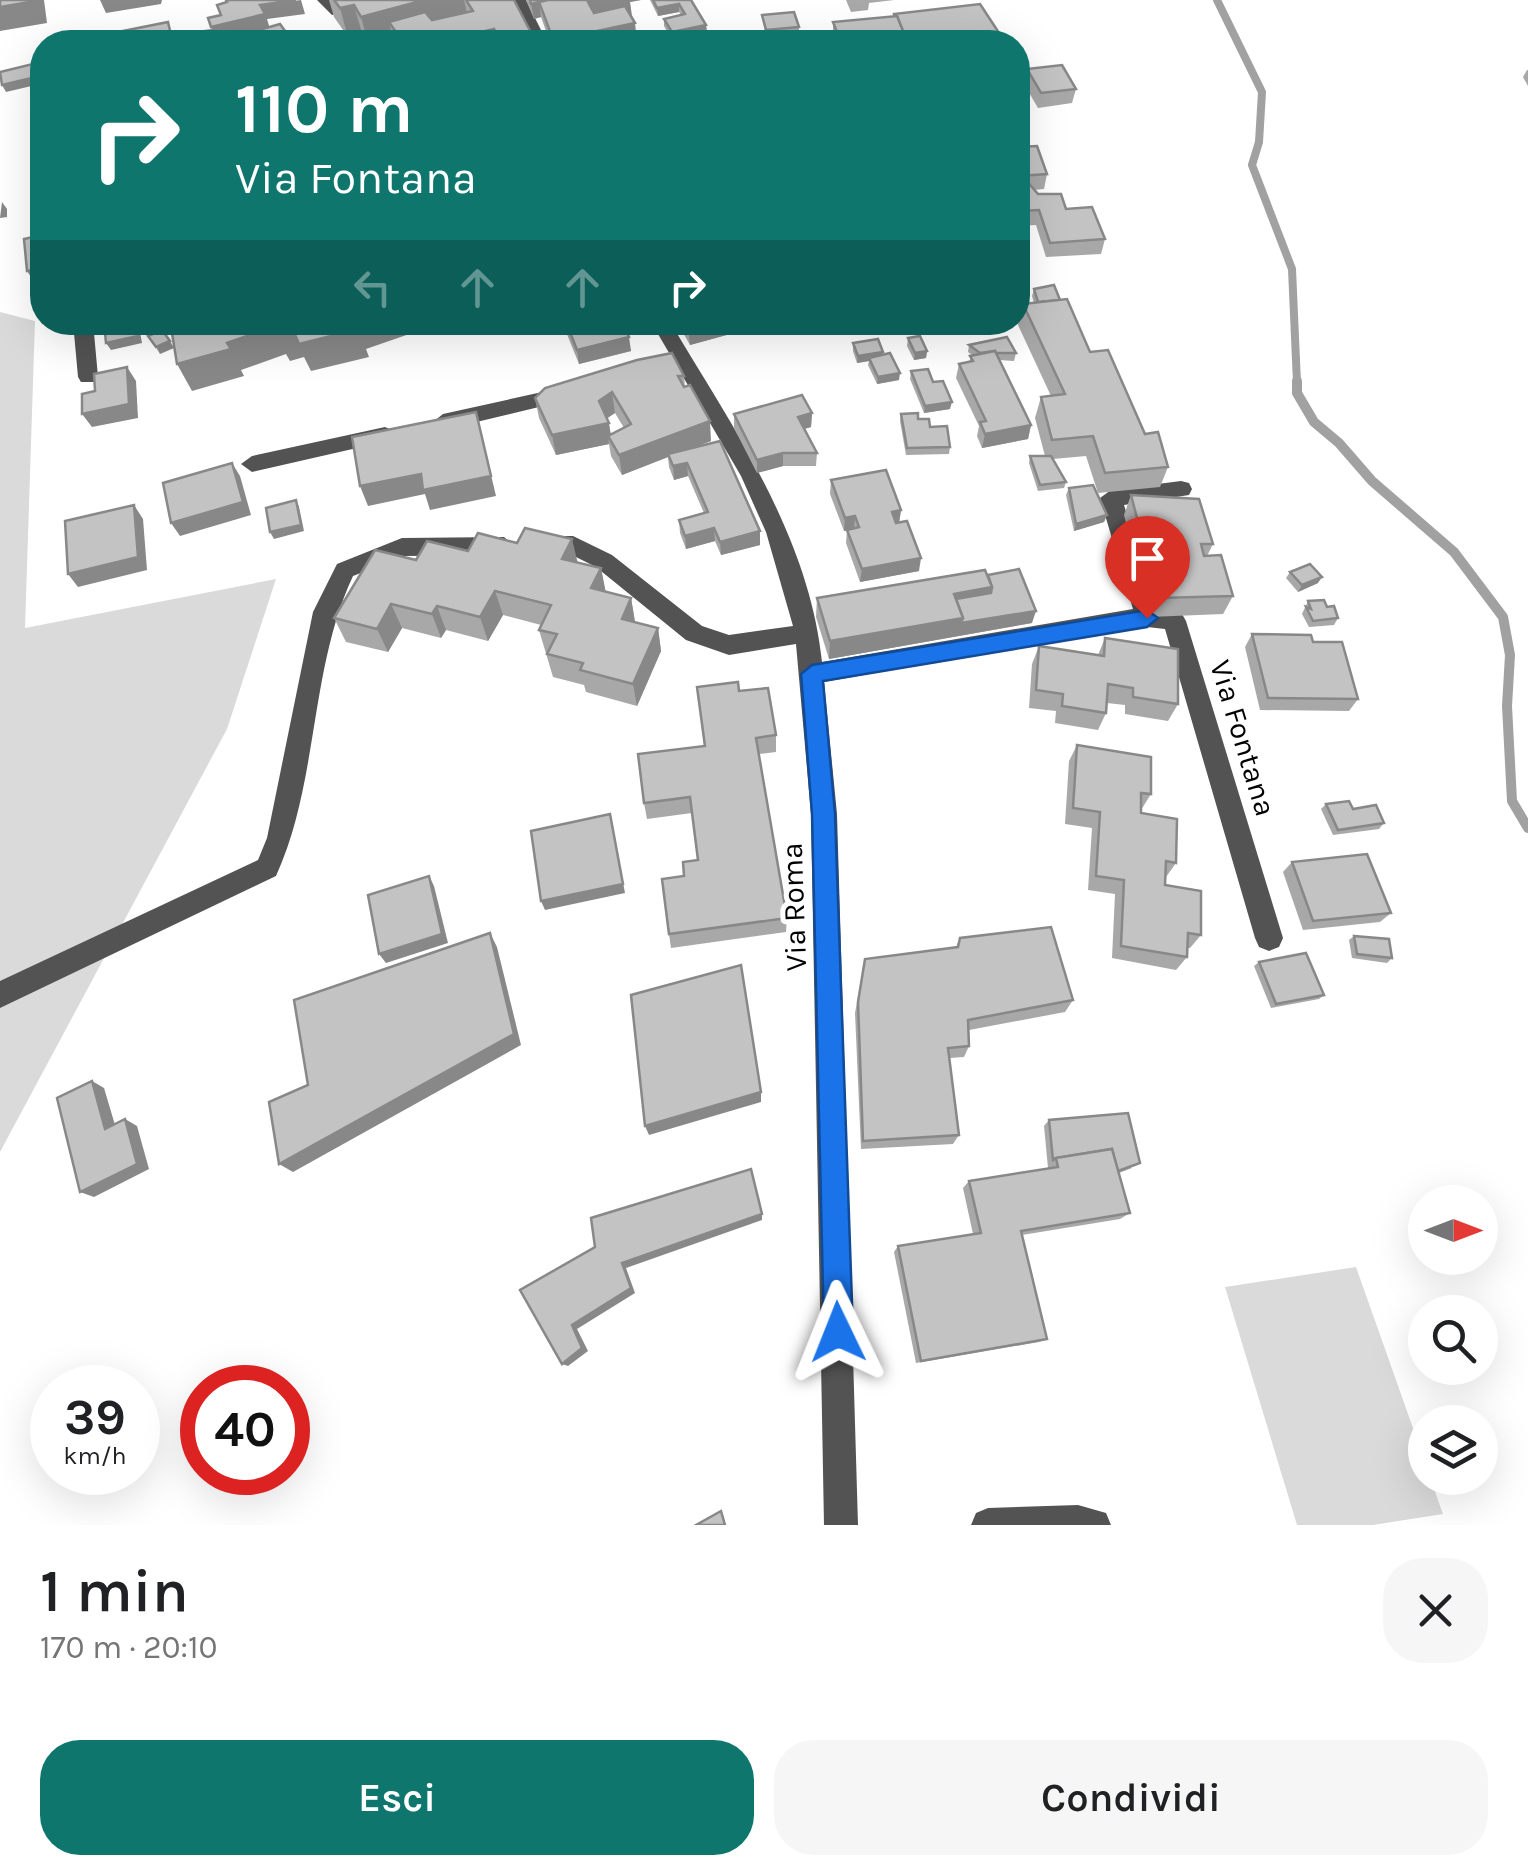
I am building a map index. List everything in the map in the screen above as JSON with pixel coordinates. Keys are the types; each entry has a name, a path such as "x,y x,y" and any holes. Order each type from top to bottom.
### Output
{"street":[{"path":"325,0 332,10 339,10 376,0"},
{"path":"518,0 532,30"},
{"path":"84,335 88,376"},
{"name":"Via Roma","path":"665,335 677,366 752,475 777,532 807,633 824,814 841,1525"},
{"path":"252,464 579,390"},
{"path":"812,674 1147,618 1111,498 1181,489"},
{"path":"0,995 267,868 280,838 325,612 345,570 402,547 573,545 604,561 694,632 729,646 807,633"},
{"name":"Via Fontana","path":"1147,618 1174,621 1268,938"},
{"path":"988,1525 1094,1525"}],"shaded area":[{"path":"0,312 30,320 30,335 35,335 25,628 276,579 227,729 0,1152"},
{"path":"1356,1267 1408,1414 1408,1495 1436,1495 1443,1514 1373,1525 1297,1525 1225,1287"}],"building":[{"path":"0,0 36,0 36,1 0,7"},
{"path":"226,0 296,0 260,5 265,14 211,27 208,18 221,15 217,5"},
{"path":"334,0 424,0 361,17 354,5 340,8"},
{"path":"466,0 514,0 530,30 395,30 389,22 425,12 432,20 473,11"},
{"path":"600,0 588,2 594,13 625,6 635,23 601,30 550,30 539,2"},
{"path":"653,0 691,0 706,25 671,30 664,19 685,14 679,4 657,8"},
{"path":"980,4 997,30 902,30 894,14"},
{"path":"794,12 799,27 766,30 762,15"},
{"path":"897,16 903,30 836,30 833,22"},
{"path":"168,22 170,30 128,30"},
{"path":"280,24 284,30 259,30"},
{"path":"30,65 30,78 2,85 0,72"},
{"path":"1062,65 1076,89 1041,93 1030,69"},
{"path":"1030,146 1037,146 1047,174 1030,175"},
{"path":"1030,185 1038,194 1061,194 1066,209 1092,207 1105,239 1050,243 1039,210 1030,210"},
{"path":"30,238 27,271 24,239"},
{"path":"1054,285 1060,300 1038,302 1034,289"},
{"path":"1067,299 1090,352 1108,350 1145,434 1158,432 1168,467 1105,473 1093,436 1052,440 1041,397 1065,394 1030,319 1030,303"},
{"path":"105,335 138,335 138,336 106,343"},
{"path":"166,335 170,341 156,347 148,336"},
{"path":"172,335 250,335 227,343 231,349 177,364"},
{"path":"295,335 335,335 299,344"},
{"path":"571,335 629,337 577,350"},
{"path":"920,336 927,351 915,353 908,338"},
{"path":"1007,337 1016,353 980,353 969,345"},
{"path":"878,339 883,352 858,356 853,343"},
{"path":"995,351 1031,425 985,434 980,422 986,421 959,364 973,361 970,356"},
{"path":"672,353 684,376 678,376 684,387 690,385 710,421 619,455 608,436 631,424 612,392 599,401 609,423 552,435 535,398 545,388"},
{"path":"890,353 900,373 878,377 869,358"},
{"path":"127,367 129,404 82,414 82,394 95,391 94,374"},
{"path":"928,369 933,382 943,381 952,402 925,406 911,371"},
{"path":"802,395 812,413 798,417 817,453 783,453 757,460 734,414"},
{"path":"476,412 491,476 423,490 421,474 360,486 352,437"},
{"path":"918,413 918,419 929,419 930,427 947,426 950,447 907,448 901,414"},
{"path":"720,441 760,531 720,542 714,528 685,536 679,520 708,512 687,463 673,466 668,454"},
{"path":"1030,456 1051,456 1066,482 1040,485"},
{"path":"232,463 243,502 171,523 163,483"},
{"path":"886,470 901,510 892,512 896,523 907,521 921,558 862,569 847,530 859,527 855,516 845,518 831,480"},
{"path":"1093,485 1107,515 1076,524 1069,488"},
{"path":"1131,495 1199,499 1213,544 1201,544 1204,556 1221,555 1233,596 1158,598"},
{"path":"296,500 301,525 270,532 266,508"},
{"path":"134,505 138,557 68,574 65,521"},
{"path":"525,528 572,539 562,559 601,568 591,588 631,598 622,619 658,628 633,684 580,670 583,663 547,654 557,634 539,630 551,605 495,591 480,617 437,606 432,614 391,604 377,629 334,618 375,550 416,560 427,541 468,551 478,533 517,543"},
{"path":"1310,564 1322,577 1302,585 1290,572"},
{"path":"1019,569 1036,611 961,623 956,599 991,593 988,575"},
{"path":"985,570 992,587 954,594 963,618 830,641 817,598"},
{"path":"1324,600 1327,607 1334,606 1338,618 1313,621 1306,607 1311,609 1308,601"},
{"path":"1252,634 1311,635 1313,642 1342,642 1358,699 1268,698"},
{"path":"1105,638 1178,649 1178,704 1133,697 1133,688 1108,684 1106,713 1062,706 1063,694 1036,690 1039,646 1104,656"},
{"path":"738,682 739,691 768,688 776,735 756,738 787,918 669,934 662,879 684,876 683,862 698,860 690,797 644,803 638,754 705,746 697,687"},
{"path":"1077,745 1151,757 1151,794 1141,793 1141,813 1177,819 1176,863 1166,861 1165,885 1201,891 1201,935 1188,933 1187,957 1121,946 1124,880 1096,876 1100,812 1073,808"},
{"path":"1349,801 1353,809 1376,805 1384,823 1338,830 1326,804"},
{"path":"610,814 623,884 541,901 531,831"},
{"path":"1367,854 1391,913 1313,921 1292,862"},
{"path":"429,876 442,934 379,954 368,895"},
{"path":"1051,927 1073,1000 968,1020 969,1046 948,1048 959,1135 863,1141 858,1002 865,959 958,947 960,938"},
{"path":"490,933 514,1034 279,1164 269,1102 308,1085 294,1000"},
{"path":"1354,936 1389,939 1392,958 1357,954"},
{"path":"1306,953 1324,995 1276,1004 1259,962"},
{"path":"741,965 761,1092 645,1126 631,995"},
{"path":"92,1081 105,1129 125,1119 137,1164 80,1192 57,1098"},
{"path":"1128,1113 1140,1163 1118,1171 1112,1149 1053,1160 1049,1120"},
{"path":"1112,1149 1130,1213 1021,1231 1047,1339 921,1361 898,1246 981,1233 969,1181 1058,1167 1056,1158"},
{"path":"751,1169 762,1214 622,1263 631,1288 572,1325 582,1348 562,1364 520,1290 595,1247 591,1218"},
{"path":"721,1511 725,1525 696,1525"}],"waterway":[{"path":"1217,0 1262,92 1259,142 1252,165 1292,269 1297,383"},
{"path":"1297,383 1297,393 1314,422 1339,443 1372,481 1454,552 1503,617 1510,655 1507,706 1512,801 1528,828"}],"route":[{"path":"838,1332 824,814 812,674 1147,618"}]}
